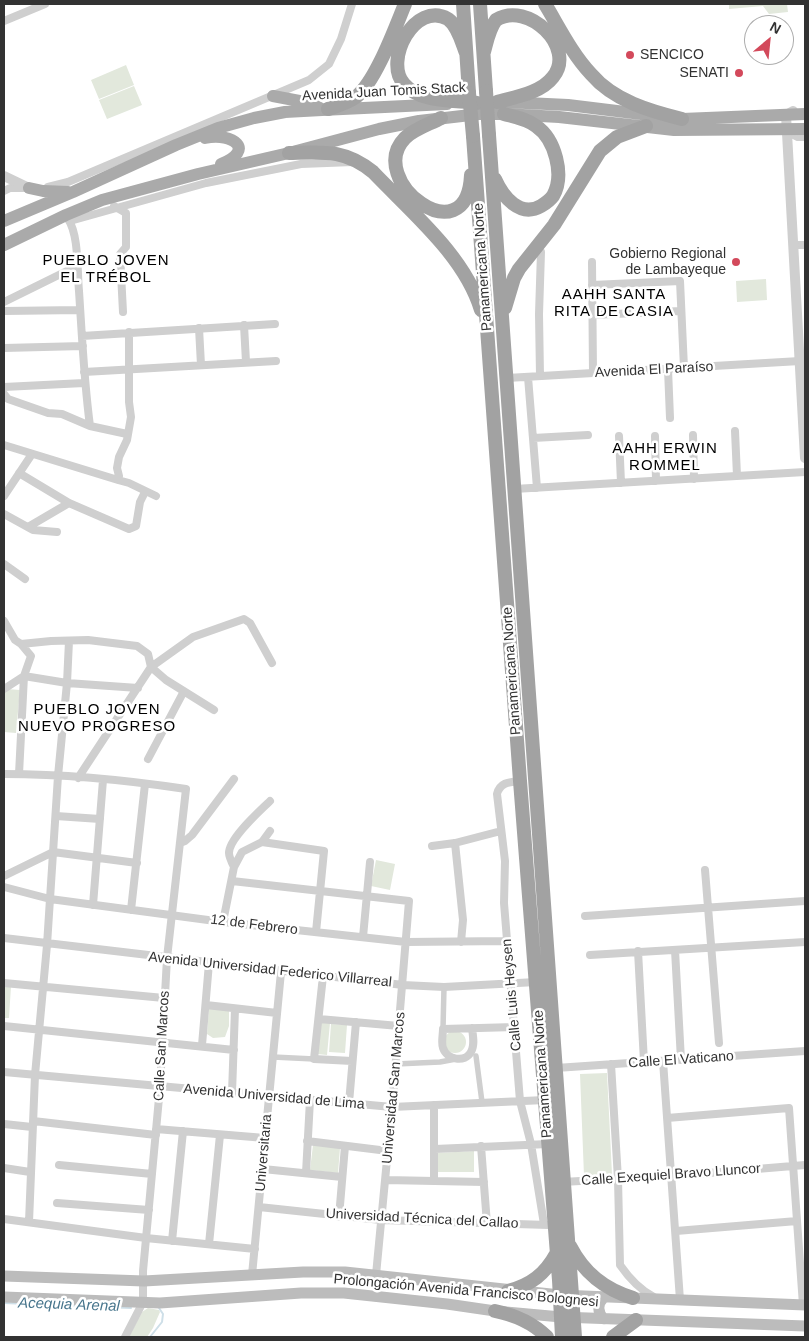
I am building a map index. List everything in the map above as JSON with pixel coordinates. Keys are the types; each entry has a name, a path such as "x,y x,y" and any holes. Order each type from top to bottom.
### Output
{"highway":[{"path":"325,109 347,102 362,91 378,64 405,4"},
{"name":"Panamericana Norte","path":"462,4 472,100 473,136 520,781 551,1182 569,1244 566,1295 567,1318 562,1337"},
{"name":"Panamericana Norte","path":"480,4 556,1068 549,1225 566,1295"},
{"path":"544,4 581,62 600,84 626,100 659,113 682,119"},
{"path":"484,52 489,32 495,21 509,8 517,6 525,7 539,15 547,24 558,45 560,63 553,78 546,84 500,108"},
{"path":"466,53 455,26 449,19 434,14 426,15 414,24 403,40 397,60 398,69 404,84 420,94 430,98 472,100"},
{"path":"492,174 500,192 507,200 517,207 527,210 537,208 546,203 556,187 555,155 552,143 546,134 526,120 500,108"},
{"path":"442,118 404,138 396,154 395,162 398,175 413,198 424,206 436,211 446,212 454,210 465,200 469,192 475,155"},
{"path":"502,316 514,278 519,269 554,225 597,156 617,137 646,126"},
{"path":"285,154 318,158 339,153 360,162 373,172 456,260 473,288 488,332"},
{"path":"569,1244 575,1257 594,1279 612,1290 633,1298"},
{"path":"508,1290 531,1283 550,1265 556,1254"},
{"path":"495,1311 512,1314 536,1327 547,1337"},
{"name":"Panamericana Norte","path":"567,1318 575,1337"},
{"path":"613,1337 636,1320"}],"main road":[{"path":"273,96 310,103 325,109"},
{"name":"Avenida Juan Tomis Stack","path":"4,220 74,192 176,145 218,128 284,112 472,100 500,108 559,117 674,130 787,130 805,128"},
{"name":"Avenida Juan Tomis Stack","path":"4,246 68,218 102,200 379,129 500,108 568,105 682,119 786,115 805,112"},
{"path":"176,145 221,136 229,138 237,144 238,149 234,158 198,174"},
{"path":"30,188 43,191 74,192"},
{"name":"Prolongación Avenida Francisco Bolognesi","path":"4,1276 144,1281 325,1272 376,1275 566,1295 804,1305"},
{"name":"Prolongación Avenida Francisco Bolognesi","path":"4,1298 160,1303 325,1292 358,1294 567,1318 805,1326"},
{"path":"604,1297 599,1306 600,1313 604,1319"}],"street":[{"path":"4,21 46,4"},
{"path":"4,191 10,188 49,187 68,182 309,80 329,64 341,39 352,4"},
{"path":"786,115 805,458"},
{"name":"Avenida Juan Tomis Stack","path":"787,130 798,136 805,136"},
{"path":"284,167 285,154"},
{"name":"Avenida Juan Tomis Stack","path":"68,218 117,208 206,183 318,158"},
{"path":"246,163 257,173"},
{"path":"4,176 30,188"},
{"path":"102,200 126,213 126,247 120,254 123,312"},
{"path":"68,218 73,226 83,346 84,384 90,426"},
{"path":"792,245 805,245"},
{"path":"540,376 541,252"},
{"path":"592,262 593,373"},
{"path":"4,302 77,266"},
{"path":"592,285 680,281 684,368"},
{"path":"4,311 80,310"},
{"path":"592,315 681,311"},
{"path":"82,336 276,324"},
{"path":"244,326 246,362"},
{"path":"199,328 201,365"},
{"path":"118,480 120,476 117,468 131,417 129,402 129,332"},
{"path":"4,348 83,346"},
{"path":"84,372 276,361"},
{"name":"Avenida El Paraíso","path":"507,378 800,361"},
{"path":"668,369 670,418"},
{"path":"528,377 537,488"},
{"path":"4,387 84,384"},
{"path":"5,397 48,413 62,414 90,426 127,434"},
{"path":"735,431 736,476"},
{"path":"693,434 694,479"},
{"path":"534,438 588,435"},
{"path":"619,436 621,483"},
{"path":"655,436 656,481"},
{"path":"4,445 138,486 145,492 156,496"},
{"path":"4,496 32,454"},
{"path":"514,489 805,472"},
{"path":"19,473 69,503 127,528 136,526 140,502 145,492"},
{"path":"28,527 69,503"},
{"path":"4,514 33,530 57,532"},
{"path":"4,564 25,579"},
{"path":"78,778 151,667 193,637 244,619 250,623 272,663"},
{"path":"4,621 15,640 31,656 24,676 19,774"},
{"path":"21,644 88,640 137,646 148,654 151,667 166,680 214,710"},
{"path":"29,1222 35,1075 44,987 69,641"},
{"path":"4,689 24,676 67,683 138,688"},
{"path":"148,759 184,691"},
{"path":"4,774 58,776 145,784 131,910"},
{"path":"180,843 192,835 234,779"},
{"path":"93,905 103,780"},
{"name":"Calle Luis Heysen","path":"520,781 504,784 497,794 505,861 504,903 520,1101 531,1144 551,1182"},
{"name":"Calle San Marcos","path":"143,1302 146,1238 160,1087 167,958 186,789 145,784"},
{"path":"234,868 229,852 231,845 270,801"},
{"path":"56,816 100,819"},
{"path":"224,922 234,868 242,852 262,842 270,831"},
{"path":"432,846 455,843 502,831"},
{"path":"262,842 324,851 316,932"},
{"path":"455,843 463,920 461,942"},
{"path":"4,876 53,852 137,863"},
{"path":"363,937 370,862"},
{"path":"705,870 718,1043"},
{"path":"232,881 366,896"},
{"name":"12 de Febrero","path":"4,887 50,899 93,905 224,922 406,942 507,941"},
{"name":"Universidad San Marcos","path":"366,896 408,901 400,1026 376,1275"},
{"path":"585,916 805,901"},
{"name":"Avenida Universidad Federico Villarreal","path":"4,938 403,985 444,987 536,982"},
{"path":"590,955 805,942"},
{"path":"674,950 681,1060"},
{"path":"638,952 644,1062"},
{"path":"202,1046 209,963"},
{"name":"Universitaria","path":"252,1275 281,972"},
{"path":"314,1059 323,976"},
{"path":"4,983 164,998"},
{"path":"444,987 443,1049 446,1054 456,1059"},
{"path":"206,1005 277,1013"},
{"path":"232,1093 235,1009"},
{"path":"319,1019 400,1026"},
{"path":"350,1103 356,1022"},
{"path":"4,1026 234,1050"},
{"path":"443,1029 515,1026"},
{"path":"472,1028 482,1102"},
{"path":"396,1064 462,1059 469,1055 474,1045"},
{"name":"Calle El Vaticano","path":"556,1068 805,1051"},
{"path":"273,1056 352,1061"},
{"path":"663,1061 680,1300"},
{"path":"611,1064 618,1180 620,1265 638,1286 657,1299"},
{"name":"Avenida Universidad de Lima","path":"4,1072 392,1107 545,1100"},
{"path":"306,1173 310,1100"},
{"path":"434,1105 434,1181"},
{"path":"668,1118 789,1108 804,1305"},
{"path":"4,1124 156,1132 182,1131 266,1138"},
{"path":"172,1240 182,1131"},
{"path":"209,1244 220,1135"},
{"path":"307,1142 388,1151"},
{"path":"434,1149 548,1144"},
{"path":"339,1217 345,1146"},
{"path":"481,1146 487,1224"},
{"path":"59,1164 152,1174"},
{"name":"Calle Exequiel Bravo Lluncor","path":"551,1182 618,1180 805,1166"},
{"path":"4,1168 30,1172"},
{"path":"263,1169 342,1177"},
{"path":"385,1180 484,1182"},
{"path":"58,1203 149,1210"},
{"name":"Universidad Técnica del Callao","path":"259,1207 381,1220 549,1225"},
{"path":"4,1219 146,1238 255,1249"},
{"path":"676,1232 797,1221"},
{"path":"125,1337 143,1302"}],"shaded area":[{"path":"729,4 787,4 788,12 769,14 763,6 729,9"},
{"path":"126,65 134,85 99,99 91,80"},
{"path":"134,86 142,105 107,119 99,100"},
{"path":"766,279 767,300 737,302 736,281"},
{"path":"7,689 20,690 16,733 4,732 4,692"},
{"path":"376,860 395,864 390,890 371,886"},
{"path":"4,985 11,986 9,1018 4,1018"},
{"path":"209,1008 229,1011 229,1026 225,1037 213,1038 207,1034"},
{"path":"320,1022 330,1023 327,1055 317,1054"},
{"path":"331,1024 347,1025 345,1053 329,1052"},
{"path":"455,1031 463,1034 466,1042 463,1050 455,1053 447,1050 444,1042 447,1034"},
{"path":"607,1073 612,1174 584,1176 580,1074"},
{"path":"313,1145 340,1148 338,1173 310,1170"},
{"path":"474,1151 474,1172 438,1172 437,1153"},
{"path":"148,1308 159,1310 160,1312 153,1328 147,1337 129,1337 142,1312"}],"waterway":[{"name":"Acequia Arenal","path":"4,1303 131,1308"},
{"name":"Acequia Arenal","path":"150,1337 162,1322 163,1314 159,1308"}],"place":[{"name":"SENCICO","path":"630,55"},
{"name":"SENATI","path":"739,73"},
{"name":"Gobierno Regional de Lambayeque","path":"736,262"}],"district":[{"name":"PUEBLO JOVEN EL TRÉBOL","path":"106,270"},
{"name":"AAHH SANTA RITA DE CASIA","path":"614,304"},
{"name":"AAHH ERWIN ROMMEL","path":"665,458"},
{"name":"PUEBLO JOVEN NUEVO PROGRESO","path":"97,718"}]}
